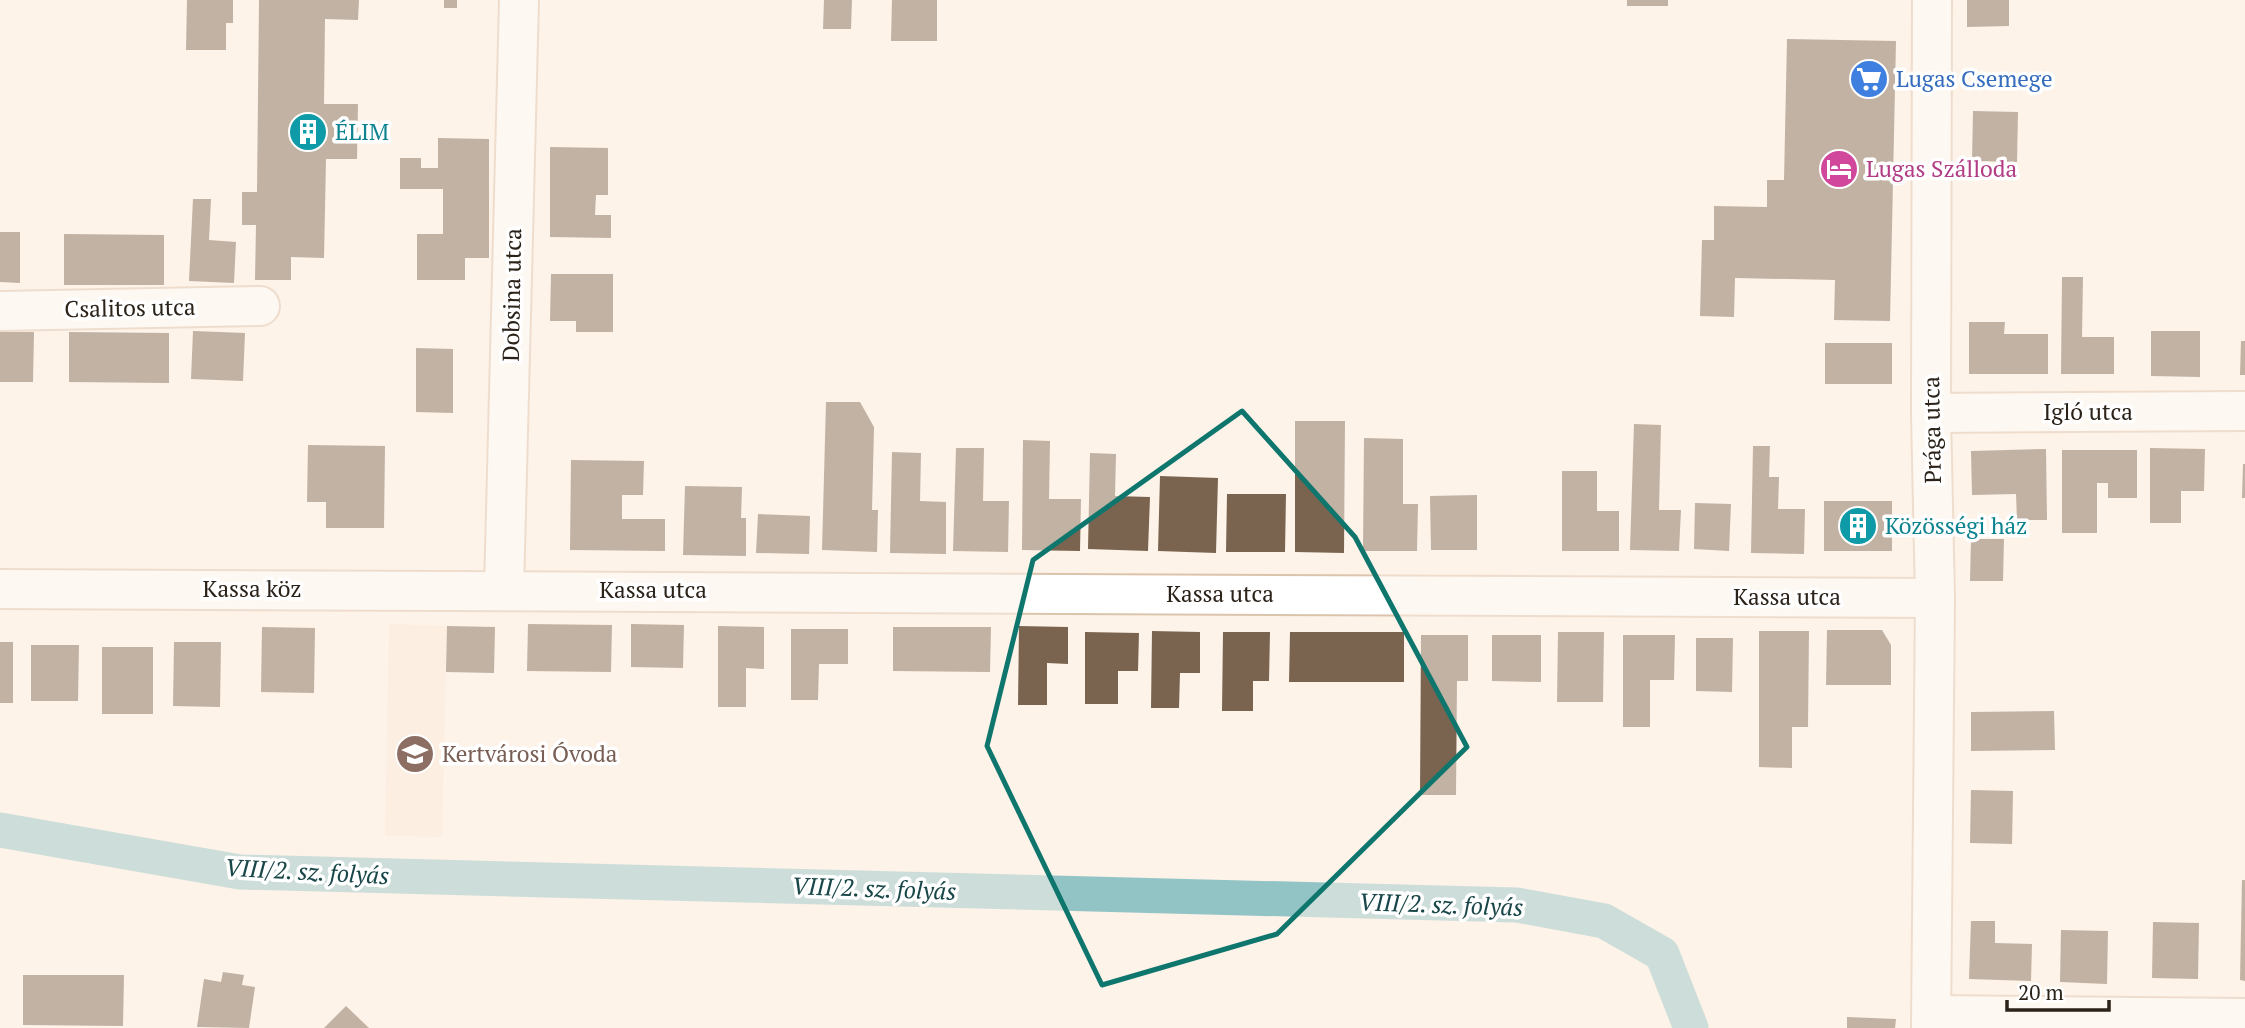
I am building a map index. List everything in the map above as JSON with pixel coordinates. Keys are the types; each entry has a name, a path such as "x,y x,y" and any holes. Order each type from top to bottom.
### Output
{"street":[{"name":"Dobsina utca","path":"505,590 519,0"},
{"name":"Prága utca","path":"1931,1021 1936,598 1931,413 1932,0"},
{"name":"Csalitos utca","path":"0,311 260,306"},
{"name":"Igló utca","path":"1931,413 2245,411"},
{"name":"Kassa köz","path":"0,589 505,590"},
{"name":"Kassa utca","path":"505,590 1936,598"},
{"path":"1931,1021 2245,1018"}],"highlighted area":[{"path":"1242,411 1355,537 1467,747 1277,934 1102,985 987,746 1033,560"}],"shaded area":[{"name":"Kertvárosi Óvoda","path":"389,624 447,626 442,837 385,836"}],"building":[{"path":"187,0 233,0 233,23 226,23 226,50 186,50"},
{"name":"ÉLIM","path":"259,0 359,0 358,20 325,19 324,104 358,104 357,159 326,159 324,258 291,257 291,280 255,280 256,225 242,225 242,192 257,192"},
{"path":"444,0 457,0 457,8 444,8"},
{"path":"824,0 852,0 851,29 823,29"},
{"path":"892,0 937,0 937,41 891,41"},
{"path":"1627,0 1668,0 1668,6 1627,6"},
{"path":"1967,0 2009,0 2009,26 1967,27"},
{"name":"Lugas Szálloda","path":"1787,39 1896,41 1890,321 1834,320 1835,280 1735,278 1734,317 1700,316 1702,240 1714,240 1714,206 1767,207 1767,180 1784,180"},
{"path":"1973,111 2018,112 2017,162 1972,161"},
{"path":"438,138 489,139 489,258 465,258 465,280 417,280 417,234 443,234 443,189 400,189 400,158 421,158 421,168 438,168"},
{"path":"550,147 608,148 608,195 596,195 595,215 611,215 611,238 550,237"},
{"path":"193,199 211,199 209,240 236,242 234,283 189,281"},
{"path":"0,232 20,232 20,283 0,282"},
{"path":"64,234 164,235 164,285 64,285"},
{"path":"551,274 613,274 613,332 576,332 576,321 550,321"},
{"path":"2062,277 2083,277 2082,337 2114,337 2114,374 2061,374"},
{"path":"1969,322 2005,322 2004,334 2048,334 2048,374 1969,374"},
{"path":"193,331 245,333 243,381 191,379"},
{"path":"2151,331 2200,331 2200,377 2151,376"},
{"path":"0,332 34,332 33,382 0,382"},
{"path":"69,332 169,333 169,383 69,382"},
{"path":"2241,341 2245,341 2245,375 2240,375"},
{"path":"1825,343 1892,343 1892,384 1825,384"},
{"path":"416,348 453,349 453,413 416,412"},
{"path":"826,402 860,402 874,427 872,510 878,510 877,552 822,550"},
{"path":"1295,421 1345,421 1344,553 1295,552"},
{"path":"1634,424 1661,425 1659,510 1681,510 1679,551 1630,550"},
{"path":"1364,438 1403,439 1403,504 1418,504 1417,551 1363,551"},
{"path":"1023,440 1050,441 1049,499 1081,499 1080,551 1022,550"},
{"path":"308,445 385,446 384,528 326,528 326,502 307,502"},
{"path":"1753,446 1770,446 1769,477 1779,477 1778,509 1805,509 1804,554 1751,553"},
{"path":"956,448 984,448 983,501 1009,501 1008,552 953,551"},
{"path":"2150,448 2205,449 2204,491 2181,491 2181,523 2150,523"},
{"path":"2046,449 2047,520 2017,520 2016,494 1972,495 1971,451"},
{"path":"2062,450 2137,450 2137,498 2108,498 2108,483 2097,483 2097,533 2062,533"},
{"path":"892,452 921,453 920,501 946,502 946,554 890,553"},
{"path":"1090,453 1116,454 1115,496 1150,497 1148,551 1088,549"},
{"path":"571,460 644,461 643,495 622,495 622,519 665,519 665,551 570,550"},
{"path":"2245,464 2245,498 2242,498"},
{"path":"1562,471 1597,471 1597,511 1619,511 1619,551 1562,551"},
{"path":"1160,476 1218,478 1216,553 1158,551"},
{"path":"685,486 742,487 741,518 746,518 746,556 683,555"},
{"path":"1227,494 1286,494 1285,552 1226,552"},
{"path":"1477,495 1477,550 1431,550 1430,496"},
{"name":"Közösségi ház","path":"1824,501 1892,501 1892,551 1824,551"},
{"path":"1695,503 1731,504 1729,551 1694,549"},
{"path":"758,514 810,516 809,554 756,553"},
{"path":"1971,539 2004,539 2003,581 1970,581"},
{"path":"528,624 612,625 611,672 527,671"},
{"path":"631,624 684,625 683,668 631,667"},
{"path":"447,626 495,627 494,673 446,672"},
{"path":"718,626 764,627 764,669 746,668 746,707 718,707"},
{"path":"1019,626 1068,627 1068,664 1047,663 1047,705 1018,705"},
{"path":"262,627 315,628 314,693 261,692"},
{"path":"893,627 991,627 990,672 893,671"},
{"path":"791,629 848,629 848,664 819,664 818,700 791,700"},
{"path":"1827,630 1882,630 1891,645 1891,685 1826,685"},
{"path":"1152,631 1200,632 1200,673 1180,673 1179,708 1151,708"},
{"path":"1759,631 1809,631 1808,727 1792,727 1792,768 1759,767"},
{"path":"1085,632 1139,633 1138,671 1118,671 1118,704 1085,704"},
{"path":"1223,632 1270,632 1269,681 1253,681 1253,711 1222,711"},
{"path":"1290,632 1404,632 1404,682 1289,682"},
{"path":"1558,632 1604,632 1603,702 1557,702"},
{"path":"1421,635 1468,635 1468,681 1457,681 1456,795 1420,795"},
{"path":"1492,635 1541,635 1541,682 1492,681"},
{"path":"1623,635 1675,635 1674,680 1650,680 1650,727 1623,727"},
{"path":"1696,638 1733,638 1732,692 1696,691"},
{"path":"0,642 13,642 13,703 0,703"},
{"path":"174,642 221,642 220,707 173,706"},
{"path":"31,645 79,645 78,701 31,701"},
{"path":"102,647 153,647 153,714 102,714"},
{"path":"2054,711 2055,750 1971,751 1971,712"},
{"path":"1971,790 2013,791 2012,844 1970,843"},
{"path":"2242,880 2245,880 2245,981 2240,980"},
{"path":"1971,921 1995,921 1995,943 2032,944 2031,981 1969,979"},
{"path":"2153,922 2199,923 2198,979 2152,978"},
{"path":"2061,930 2108,931 2107,984 2060,982"},
{"path":"223,972 244,975 242,985 255,987 249,1028 197,1027 204,979 221,982"},
{"path":"23,975 124,975 123,1026 23,1025"},
{"path":"346,1006 369,1028 324,1028"},
{"path":"1847,1017 1896,1019 1895,1028 1847,1028"}],"waterway":[{"name":"VIII/2. sz. folyás","path":"0,830 240,872 1517,905 1604,921 1662,954 1691,1028"}],"place":[{"name":"Lugas Csemege","path":"1869,79"},
{"name":"ÉLIM","path":"308,132"},
{"name":"Lugas Szálloda","path":"1839,169"},
{"name":"Közösségi ház","path":"1858,526"},
{"name":"Kertvárosi Óvoda","path":"415,754"}]}
